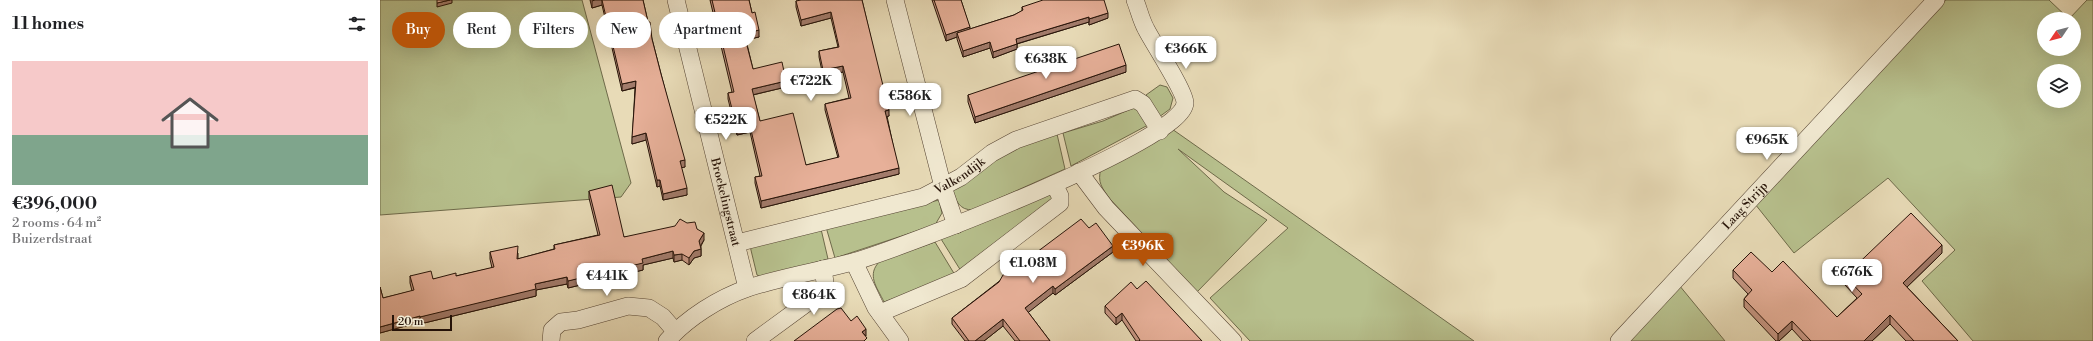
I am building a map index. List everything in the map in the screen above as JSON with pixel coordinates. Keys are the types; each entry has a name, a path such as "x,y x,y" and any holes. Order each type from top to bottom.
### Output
{"street":[{"name":"Broekelingstraat","path":"676,0 748,288"},
{"path":"895,0 943,187 956,225"},
{"path":"551,341 552,330 561,322 578,320 628,306 649,308 663,317 671,336 706,309 748,288 854,262 956,225 1054,184 1161,130 1183,110 1185,101 1172,73 1145,28 1135,0"},
{"name":"Laag Strijp","path":"1619,341 1936,0"},
{"name":"Valkendijk","path":"736,243 923,197 961,177 992,153 1016,140 1136,99 1143,104 1161,130"},
{"path":"1079,172 1106,208 1233,341"},
{"path":"880,313 948,285 978,267 1013,237 1060,203 1060,196 1054,184"},
{"path":"854,262 880,313 900,341"},
{"path":"755,341 826,290 823,269"}],"green space":[{"path":"380,0 582,0 585,12 519,12 519,48 588,48 588,22 631,183 621,197 380,215"},
{"path":"1946,0 2049,0 2062,12 2037,12 2037,56 2081,56 2081,12 2076,12 2087,0 2093,0 2093,341 1973,341 1922,281 1955,250 1888,178 1794,253 1755,204"},
{"path":"1160,85 1167,87 1173,98 1170,109 1159,117 1146,95"},
{"path":"1133,108 1137,109 1148,125 1071,166 1063,133 1103,121"},
{"path":"1172,129 1474,341 1250,341 1210,298 1288,228 1178,149 1224,192 1267,220 1197,292 1110,199 1101,185 1101,169"},
{"path":"1057,134 1065,169 973,210 968,210 961,207 952,189 1009,150"},
{"path":"1051,194 1053,201 961,271 941,239"},
{"path":"939,200 942,213 935,225 835,258 826,227"},
{"path":"821,229 828,259 761,277 757,275 750,246"},
{"path":"935,242 955,275 944,281 884,302 873,276 876,266 880,261"},
{"path":"1679,285 1725,341 1630,341"}],"building":[{"path":"437,0 450,0 437,3"},
{"path":"602,0 643,0 646,12 605,12"},
{"path":"712,0 749,0 752,12 715,12"},
{"path":"862,0 889,110 885,111 899,168 761,201 755,177 762,176 750,126 737,129 728,93 734,92 723,48 748,48 753,69 782,62 786,81 752,89 760,121 793,113 806,165 839,157 825,104 851,98 843,66 823,70 819,51 839,47 831,12 801,20 796,1"},
{"path":"934,0 961,0 970,27 946,35"},
{"path":"1043,0 1104,0 1108,13 1089,19 1089,17 1016,39 1017,44 993,52 990,42 963,51 957,33 1014,15 1023,10 1022,7"},
{"path":"756,16 759,30 756,31"},
{"path":"651,30 661,74 685,160 680,161 687,188 663,194 660,180 657,180 646,133 632,137 636,81 622,84 613,48 651,48"},
{"path":"1119,44 1126,65 975,117 968,95"},
{"path":"612,185 624,237 675,226 680,219 687,223 695,222 697,229 704,233 699,241 701,249 694,251 689,258 682,254 674,255 673,251 642,259 643,263 568,281 567,277 535,284 536,289 420,316 380,327 380,287 383,298 414,290 410,276 431,271 433,279 456,273 456,276 494,267 490,252 518,246 517,259 555,249 554,245 600,235 589,191"},
{"path":"1911,213 1942,245 1903,283 1958,341 1914,341 1890,315 1864,341 1811,341 1792,321 1778,334 1744,299 1752,290 1733,270 1751,252 1772,272 1783,261 1837,317 1862,294 1845,276"},
{"path":"1081,219 1089,228 1096,223 1113,246 1055,289 1053,286 1025,308 1050,341 1020,341 1003,319 975,341 969,341 952,318 999,282 1003,275 1016,265 1026,258 1029,258"},
{"path":"1146,281 1202,341 1139,341 1140,340 1122,313 1116,318 1105,306 1131,282 1137,289"},
{"path":"841,308 851,321 857,316 866,329 862,332 867,338 864,341 794,341 837,309"}]}
